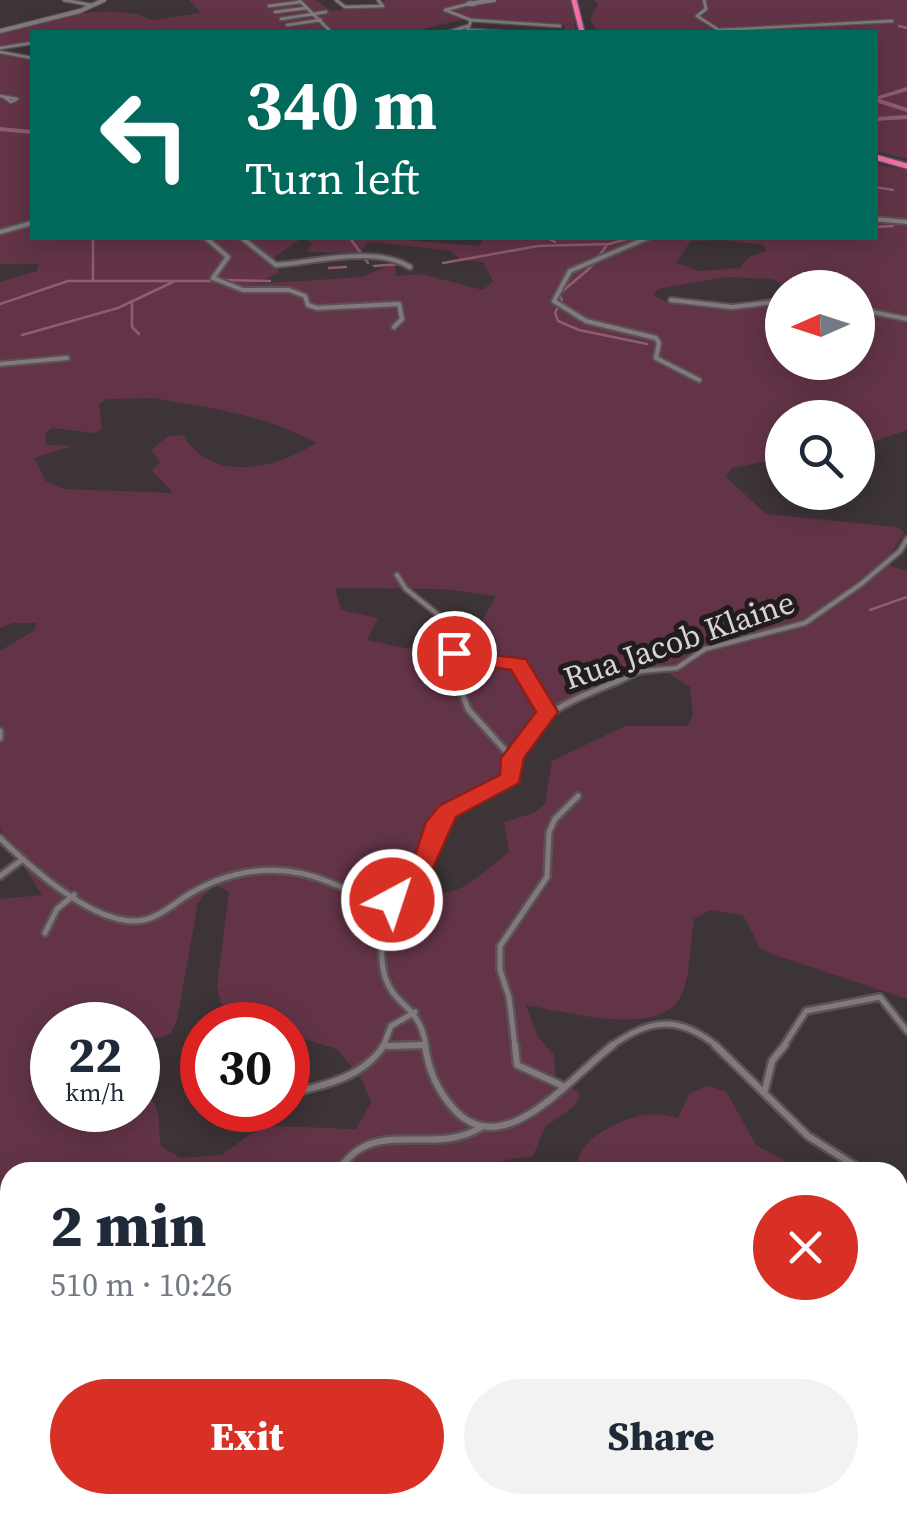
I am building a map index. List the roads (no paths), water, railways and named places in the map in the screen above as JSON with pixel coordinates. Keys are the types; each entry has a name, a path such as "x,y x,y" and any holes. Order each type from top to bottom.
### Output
{"highway":[{"path":"574,0 582,30"},
{"path":"878,158 907,166"}],"main road":[{"path":"2,30 104,0"},
{"path":"469,3 494,0"}],"street":[{"path":"64,0 94,6"},
{"path":"336,0 344,8 383,6 378,0"},
{"path":"360,0 365,5"},
{"path":"704,0 706,10 697,16 719,30 892,22"},
{"path":"269,6 300,1 329,30"},
{"path":"469,3 445,10 471,20 560,26"},
{"path":"275,12 306,8"},
{"path":"281,19 326,12"},
{"path":"288,25 321,20"},
{"path":"468,30 471,20"},
{"path":"0,50 30,43"},
{"path":"10,54 16,47"},
{"path":"0,50 30,58"},
{"path":"878,220 907,222"},
{"path":"0,232 30,224"},
{"path":"208,240 228,257 212,278 249,290 289,290 305,296 308,305 317,308 398,304 402,319 394,327"},
{"path":"245,240 276,265 336,258 398,258 410,267"},
{"path":"642,240 570,270 554,301 586,321 656,338 656,358 700,380"},
{"path":"671,300 732,307 765,303"},
{"path":"875,312 907,319"},
{"path":"0,364 67,358"},
{"name":"Rua Jacob Klaine","path":"381,929 392,900 425,861 438,822 447,812 506,784 511,778 512,758 547,712 641,671 676,668 706,649 805,622 861,584 900,551 907,538"},
{"path":"397,575 406,589 440,617 458,656 518,664 547,712"},
{"path":"460,687 468,709 512,758"},
{"path":"561,1086 518,1064 509,997 498,956 507,933 547,877 550,832 555,820 578,796"},
{"path":"0,838 74,895 122,920 140,921 162,914 232,873 255,868 301,870 369,902 381,929 384,976 399,1001 415,1012 430,1068 446,1098 459,1115 480,1128"},
{"path":"0,876 23,859"},
{"path":"45,934 57,909 74,895"},
{"path":"765,1090 772,1061 806,1011 880,998 907,1031"},
{"path":"310,1088 335,1082 375,1061 388,1046 391,1026 415,1012"},
{"path":"345,1162 354,1149 370,1142 456,1141 480,1128 499,1128 527,1118 603,1052 646,1027 677,1023 696,1032 765,1090 807,1135 850,1162"},
{"path":"388,1046 426,1045"}],"waterway":[{"path":"899,26 907,28"},
{"path":"878,98 907,89"},
{"path":"878,101 907,110"},
{"path":"878,119 907,117"},
{"path":"0,129 30,132"},
{"path":"878,188 893,190"},
{"path":"878,227 893,226"},
{"path":"93,240 93,280"},
{"path":"351,240 368,263"},
{"path":"552,240 555,242"},
{"path":"443,263 538,246 609,244 623,240"},
{"path":"607,245 590,268 559,294 562,300 555,313 558,321 579,330 647,344"},
{"path":"374,266 400,264"},
{"path":"329,268 346,267"},
{"path":"223,280 270,281"},
{"path":"0,304 68,281 215,281"},
{"path":"22,335 118,308 173,282"},
{"path":"132,304 132,327 139,334"},
{"path":"870,610 907,597"}]}
